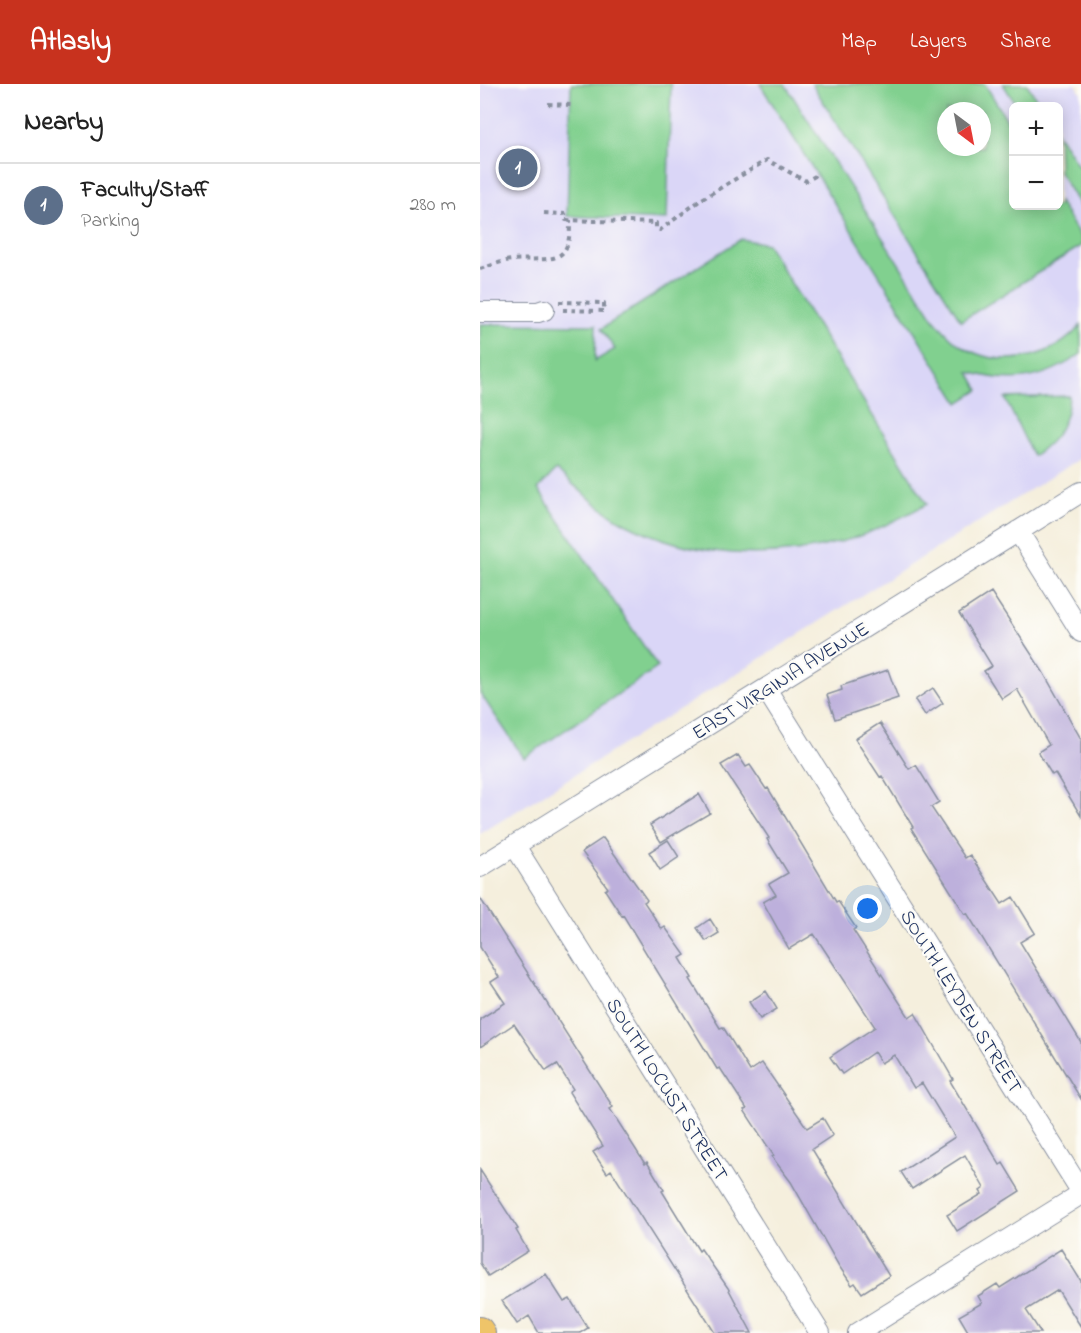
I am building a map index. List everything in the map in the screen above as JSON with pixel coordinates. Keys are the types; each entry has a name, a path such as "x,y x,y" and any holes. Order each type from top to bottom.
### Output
{"street":[{"path":"480,312 538,312 548,306"},
{"name":"EAST VIRGINIA AVENUE","path":"480,867 1081,492"},
{"path":"1018,531 1081,632"},
{"name":"SOUTH LEYDEN STREET","path":"766,689 1081,1192"},
{"name":"SOUTH LOCUST STREET","path":"515,846 820,1333"},
{"path":"858,1333 1081,1192"}],"path":[{"path":"548,104 571,105"},
{"path":"544,213 565,213 566,220 656,223 656,229 660,230 702,199 767,160 806,181 817,175"},
{"path":"480,269 510,260 554,258 563,254 569,244 570,220"},
{"path":"604,303 604,311 548,306 604,303"}],"shaded area":[{"path":"480,84 1076,84 1081,93 1081,458 480,834"}],"green space":[{"path":"571,84 671,84 667,220 567,216"},
{"path":"760,84 785,84 934,319 952,339 975,353 1007,359 1024,358 1055,346 1081,325 1081,354 1054,370 1027,378 999,378 969,372 979,390 959,403"},
{"path":"812,84 985,84 1009,123 1009,210 1063,209 1081,238 1081,246 961,321"},
{"path":"1003,84 1027,84 1038,102 1014,102"},
{"path":"1063,142 1081,170 1081,208 1063,179"},
{"path":"741,239 767,244 927,504 897,520 844,541 788,552 732,553 678,544 625,523 598,505 556,470 538,489 658,667 524,758 480,693 480,324 596,325 595,361 615,349 601,329"},
{"path":"1069,396 1066,415 1059,431 1033,456 1005,398"}],"building":[{"path":"991,592 1043,672 1081,739 1081,816 1055,773 1052,775 1038,752 1049,745 1017,689 1002,699 984,671 992,666 959,613"},
{"path":"888,670 898,698 835,719 827,695 842,690 841,686"},
{"path":"933,688 943,703 925,715 915,700"},
{"path":"880,723 909,769 916,765 939,802 931,807 965,858 970,855 1002,904 1013,897 1035,933 1020,942 1081,1042 1081,1099 967,913 965,914 911,828 913,827 882,776 880,777 855,739"},
{"path":"738,755 746,767 750,765 766,789 768,788 836,902 838,901 856,928 853,930 909,1017 915,1013 953,1079 950,1081 1000,1165 1003,1163 1020,1191 957,1231 947,1215 982,1194 980,1191 984,1188 965,1155 912,1189 901,1172 955,1137 922,1083 914,1088 894,1055 881,1063 874,1052 842,1074 830,1057 875,1027 814,934 789,949 763,902 776,895 769,884 788,873 767,839 769,838 721,765"},
{"path":"699,794 710,813 661,842 650,825"},
{"path":"603,838 647,900 644,902 662,929 665,927 685,955 680,958 692,978 690,979 750,1071 762,1063 807,1128 823,1118 833,1135 812,1149 889,1276 862,1293 855,1283 852,1285 839,1266 791,1182 772,1157 774,1156 744,1110 747,1109 720,1068 717,1069 623,915 605,890 608,888 582,852"},
{"path":"668,840 679,857 660,870 649,852"},
{"path":"480,898 613,1107 610,1109 645,1164 647,1162 699,1251 701,1249 728,1288 752,1333 715,1333 611,1170 607,1173 593,1152 603,1146 569,1092 573,1089 557,1064 546,1071 514,1024 480,1047 480,1019 505,1003 491,982 499,977 480,947"},
{"path":"710,919 719,933 706,941 697,928"},
{"path":"766,991 777,1009 760,1019 749,1002"},
{"path":"480,1170 518,1229 516,1230 528,1251 488,1276 480,1263"},
{"path":"1061,1249 1081,1281 1081,1327 1058,1290 1026,1310 1041,1333 969,1333 959,1316 982,1303 978,1296 997,1284 1000,1288"},
{"path":"546,1274 564,1302 570,1299 588,1328 580,1333 539,1333 529,1316 517,1324 502,1301"}],"place":[{"name":"Faculty/Staff","path":"518,168"}]}
